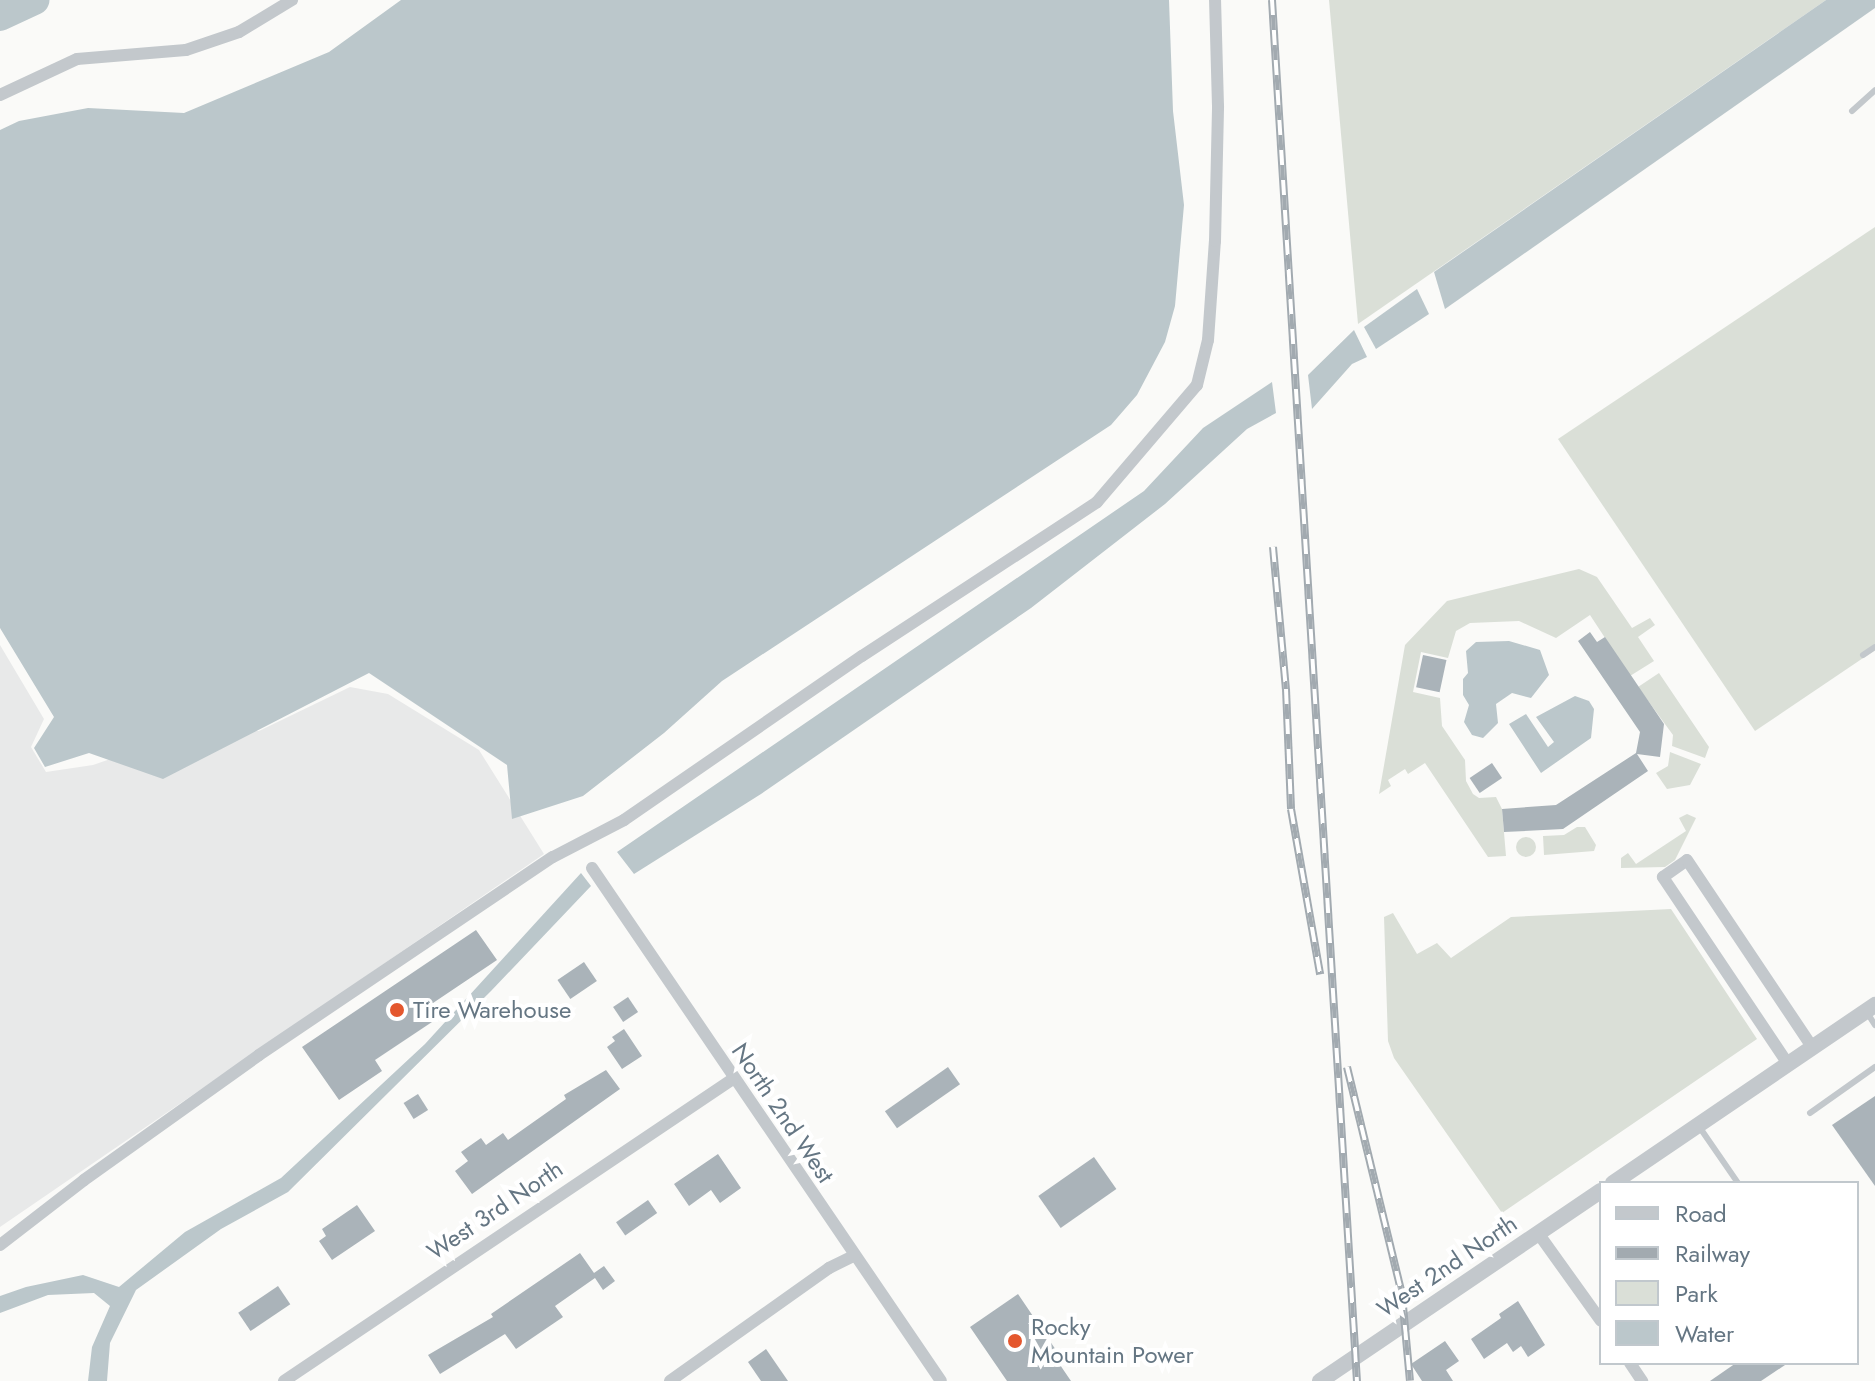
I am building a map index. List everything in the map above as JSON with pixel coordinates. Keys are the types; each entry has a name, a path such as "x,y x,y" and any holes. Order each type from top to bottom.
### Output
{"street":[{"path":"0,95 77,59 186,50 239,32 292,0"},
{"path":"0,1245 84,1180 259,1055 553,857 624,820 862,656 1097,502 1197,385 1208,340 1216,226 1215,0"},
{"path":"1788,1064 1663,877 1687,860 1813,1048"},
{"name":"North 2nd West","path":"592,868 941,1381"},
{"path":"1616,1181 1788,1064 1872,1014"},
{"name":"West 3rd North","path":"284,1381 733,1079"},
{"name":"West 2nd North","path":"1320,1381 1599,1192"},
{"path":"1538,1233 1599,1318"},
{"path":"670,1381 829,1268 854,1256"}],"lane":[{"path":"1852,111 1875,90"},
{"path":"1863,655 1875,647"},
{"path":"1810,1113 1875,1067"},
{"path":"1698,1125 1737,1181"}],"shaded area":[{"path":"0,645 44,719 31,747 46,772 93,765 171,738 203,732 259,731 350,687 388,694 479,750 544,854 0,1227"}],"green space":[{"path":"1329,0 1826,0 1358,324"},
{"path":"1875,227 1875,650 1755,731 1558,439"},
{"path":"1579,569 1597,577 1632,628 1650,618 1655,625 1638,637 1654,661 1630,676 1590,615 1556,638 1519,621 1470,623 1456,631 1448,658 1421,652 1413,692 1440,698 1442,726 1465,760 1466,781 1473,794 1479,798 1496,797 1502,809 1506,856 1488,857 1425,763 1408,774 1405,769 1388,780 1391,786 1379,794 1405,645 1447,601"},
{"path":"1659,673 1709,747 1705,758 1672,746 1673,735 1638,687"},
{"path":"1670,752 1701,764 1690,785 1667,789 1656,773 1668,766"},
{"path":"1687,814 1696,818 1675,860 1665,867 1621,868 1621,858 1628,853 1636,864 1686,831 1679,818"},
{"path":"1577,827 1585,827 1596,845 1594,851 1544,855 1543,836 1564,835"},
{"path":"1526,837 1533,840 1536,847 1533,854 1526,857 1519,854 1516,847 1519,840"},
{"path":"1671,909 1757,1039 1502,1213 1394,1058 1388,1041 1384,917 1393,913 1417,954 1437,943 1451,958 1511,917"}],"water":[{"path":"401,0 1169,0 1173,111 1184,205 1175,306 1165,342 1137,395 1111,425 722,681 664,733 583,796 512,819 507,765 369,673 163,779 89,753 45,767 34,748 54,717 0,628 0,130 19,121 88,108 184,113 329,52"},
{"path":"1826,0 1875,0 1875,8 1445,309 1434,272"},
{"path":"1417,289 1429,314 1376,349 1364,327"},
{"path":"1354,330 1367,357 1352,364 1312,409 1308,375"},
{"path":"1272,382 1276,413 1247,429 1165,504 1031,608 761,794 634,874 617,852 1144,491 1203,428"},
{"path":"1509,641 1540,650 1549,675 1531,698 1512,693 1496,704 1498,723 1483,738 1472,735 1464,722 1469,705 1463,695 1463,679 1468,673 1466,651 1476,642"},
{"path":"1575,696 1589,701 1594,709 1591,738 1541,773 1509,724 1526,714 1548,747 1554,742 1536,717"},
{"path":"581,873 591,886 491,991 288,1192 221,1229 136,1290 110,1343 107,1381 88,1381 92,1347 110,1306 94,1293 48,1295 0,1313 0,1296 26,1287 83,1275 119,1287 185,1232 281,1178 425,1044"}],"building":[{"path":"1590,632 1597,642 1605,637 1664,724 1660,757 1637,754 1648,771 1563,829 1504,832 1502,809 1556,805 1636,753 1640,732 1578,641"},
{"path":"1423,655 1446,660 1440,692 1416,687"},
{"path":"1492,763 1502,778 1480,793 1470,778"},
{"name":"Tire Warehouse","path":"476,930 497,960 433,1003 441,1016 375,1060 382,1071 339,1100 302,1047"},
{"path":"584,962 597,981 570,999 557,980"},
{"path":"628,997 638,1012 623,1022 613,1007"},
{"path":"624,1029 642,1056 622,1069 607,1047 615,1041 612,1037"},
{"path":"948,1067 960,1084 897,1128 885,1111"},
{"path":"606,1070 620,1089 472,1194 455,1171 468,1161 461,1152 481,1138 486,1145 503,1133 508,1140 566,1099 564,1095"},
{"path":"418,1094 428,1110 414,1119 404,1103"},
{"path":"1875,1096 1875,1186 1832,1125"},
{"path":"718,1154 741,1188 720,1203 711,1190 689,1206 674,1184"},
{"path":"1094,1157 1116,1189 1061,1228 1038,1196"},
{"path":"648,1200 657,1213 625,1235 616,1222"},
{"path":"357,1205 375,1231 332,1260 319,1241 326,1236 322,1229"},
{"path":"580,1253 594,1273 604,1266 615,1281 603,1290 595,1278 555,1306 563,1317 516,1349 505,1334 440,1374 428,1355 493,1317 491,1314"},
{"path":"278,1286 290,1304 251,1331 238,1313"},
{"name":"Rocky Mountain Power","path":"1018,1294 1060,1356 1056,1359 1071,1381 1007,1381 970,1327"},
{"path":"1518,1301 1545,1345 1528,1357 1521,1346 1513,1352 1507,1343 1484,1359 1471,1339 1501,1318 1499,1314"},
{"path":"1445,1341 1459,1361 1446,1370 1453,1381 1422,1381 1411,1364"},
{"path":"766,1349 788,1381 761,1381 748,1362"},
{"path":"1733,1365 1785,1365 1761,1381 1710,1381"}],"waterway":[{"path":"0,16 35,0"}],"railway":[{"path":"1272,0 1357,1381"},
{"path":"1273,547 1286,689 1291,809 1320,974"},
{"path":"1347,1067 1402,1295 1410,1381"}],"place":[{"name":"Tire Warehouse","path":"397,1010"},
{"name":"Rocky Mountain Power","path":"1015,1341"}]}
